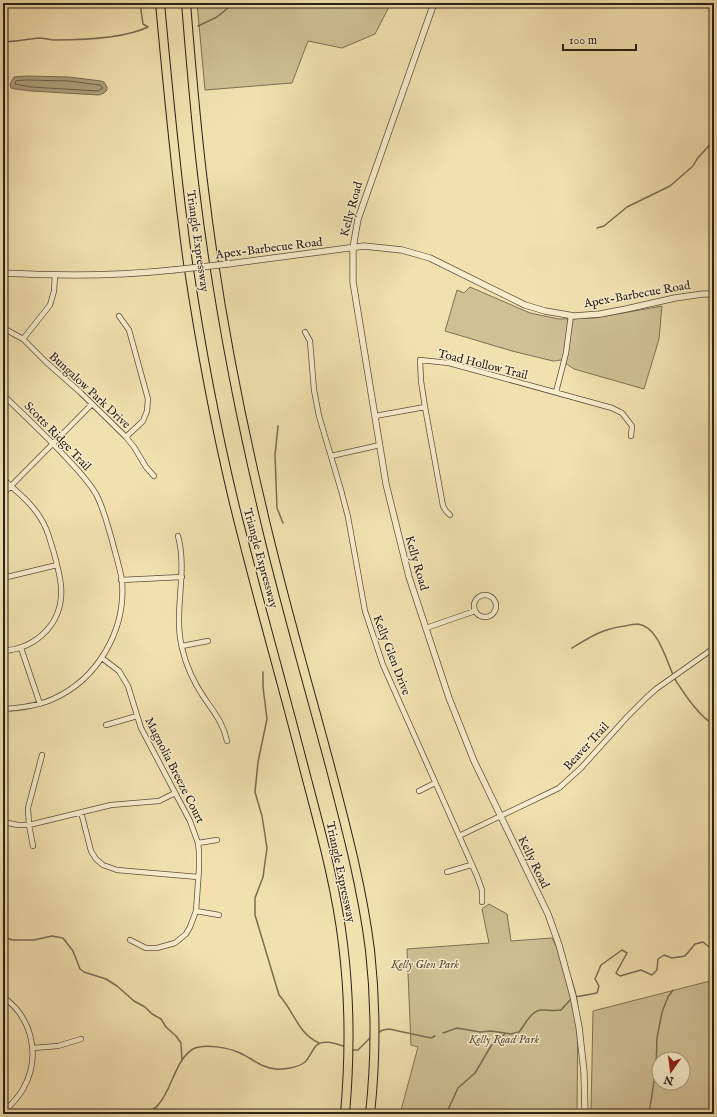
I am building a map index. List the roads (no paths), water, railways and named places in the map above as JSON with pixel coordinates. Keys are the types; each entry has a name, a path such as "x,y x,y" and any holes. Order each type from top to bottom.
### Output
{"highway":[{"name":"Triangle Expressway","path":"160,3 179,191 196,317 207,377 234,502 338,903 346,972 349,1026 345,1114"},
{"name":"Triangle Expressway","path":"186,3 205,198 218,289 240,414 266,524 347,831 360,885 366,921 372,973 374,1017 374,1068 370,1114"}],"street":[{"name":"Kelly Road","path":"434,3 358,219 353,248 353,282 386,484 409,577 449,698 474,761 548,914 559,945 573,996 579,1027 584,1072 585,1114"},
{"name":"Apex-Barbecue Road","path":"3,274 55,275 135,273 228,264 364,246 417,253 525,305 545,311 571,315 600,314 675,298 714,294"},
{"path":"23,339 50,305 54,291 55,275"},
{"path":"556,392 566,353 571,315"},
{"path":"119,316 129,330 148,399 147,412 143,421 126,438"},
{"name":"Bungalow Park Drive","path":"3,328 23,339 92,404 134,447 146,467 154,476"},
{"name":"Kelly Glen Drive","path":"305,332 310,341 314,390 319,416 348,517 364,604 374,641 383,665 482,890 482,902"},
{"name":"Toad Hollow Trail","path":"450,515 446,512 443,506 425,407 421,381 420,360 449,364 612,408 622,413 632,426 631,436"},
{"name":"Scotts Ridge Trail","path":"3,395 53,444 82,475 96,494 105,515 122,580 122,599 112,638 102,658 85,677 68,691 40,704 3,709"},
{"path":"3,494 92,404"},
{"path":"375,416 425,407"},
{"path":"331,456 380,445"},
{"path":"3,479 33,508 42,519 48,532 57,565 61,593 57,614 52,624 44,634 21,648 3,651"},
{"path":"178,536 181,548 182,577 178,620 182,646 192,677 223,727 227,741"},
{"path":"3,578 57,565"},
{"path":"122,580 182,577"},
{"path":"482,595 490,596 495,601 495,612 490,616 483,617 475,611 476,600 482,595"},
{"path":"426,628 475,611"},
{"path":"182,646 208,641"},
{"path":"21,648 40,704"},
{"name":"Beaver Trail","path":"459,836 559,788 581,768 646,698 668,680 714,648"},
{"name":"Magnolia Breeze Court","path":"102,658 116,668 125,680 144,735 190,821 198,843 200,860 196,911 186,934 169,945 157,948 146,948 130,940"},
{"path":"106,725 137,716"},
{"path":"33,846 29,825 29,803 42,755"},
{"path":"419,791 435,783"},
{"path":"3,822 18,825 29,825 111,805 159,801 175,793"},
{"path":"81,812 91,851 96,859 103,865 117,870 198,877"},
{"path":"198,843 217,840"},
{"path":"447,872 471,865"},
{"path":"196,911 219,915"},
{"path":"3,997 13,1005 22,1017 29,1031 33,1048 31,1068 26,1084 17,1098 3,1113"},
{"path":"33,1048 58,1046 81,1040"}],"water":[{"path":"14,77 69,77 101,81 104,82 107,90 99,95 31,91 11,88 10,84"}],"waterway":[{"path":"140,3 143,24 148,27"},
{"path":"198,26 217,17 234,3"},
{"path":"3,42 39,38 55,40 103,38 127,34 148,27"},
{"path":"3,46 5,42"},
{"path":"597,228 604,226 627,207 670,186 693,166 697,159 714,140"},
{"path":"278,426 275,455 277,508 283,523"},
{"path":"572,648 603,631 617,627 636,624 646,627 657,639 676,681 684,693 698,711 714,725"},
{"path":"263,672 263,687 267,719 258,762 255,792 262,816 267,848 263,877 255,898 255,915 279,995 301,1028 306,1034 319,1043"},
{"path":"3,937 13,940 34,940 52,936 63,938 73,951 80,969 84,972 106,979 117,986 134,1001 161,1019 166,1027 181,1043 182,1061"},
{"path":"575,997 597,993 599,986 595,979 601,965 622,950 627,953 616,973 620,976 641,970 652,975 657,970 658,959 664,955 672,958 685,956 695,944 703,942 714,951"},
{"path":"649,1114 656,1068 657,1038 662,1012 668,997 673,990"},
{"path":"443,1033 457,1028 480,1032 491,1031 511,1034 519,1032 531,1015 535,1012 542,1010 561,1010 570,1000"},
{"path":"377,1033 389,1029 431,1038 435,1036"},
{"path":"446,1114 458,1088 475,1073 491,1046 505,1034"},
{"path":"352,1050 358,1050 372,1036"},
{"path":"146,1114 155,1108 163,1099 182,1060 193,1049 198,1047 210,1046 230,1049 266,1067 279,1069 291,1068 302,1064 318,1044 330,1042 346,1047"}],"park label":[{"name":"Kelly Glen Park","path":"425,964"},
{"name":"Kelly Road Park","path":"504,1039"}]}
